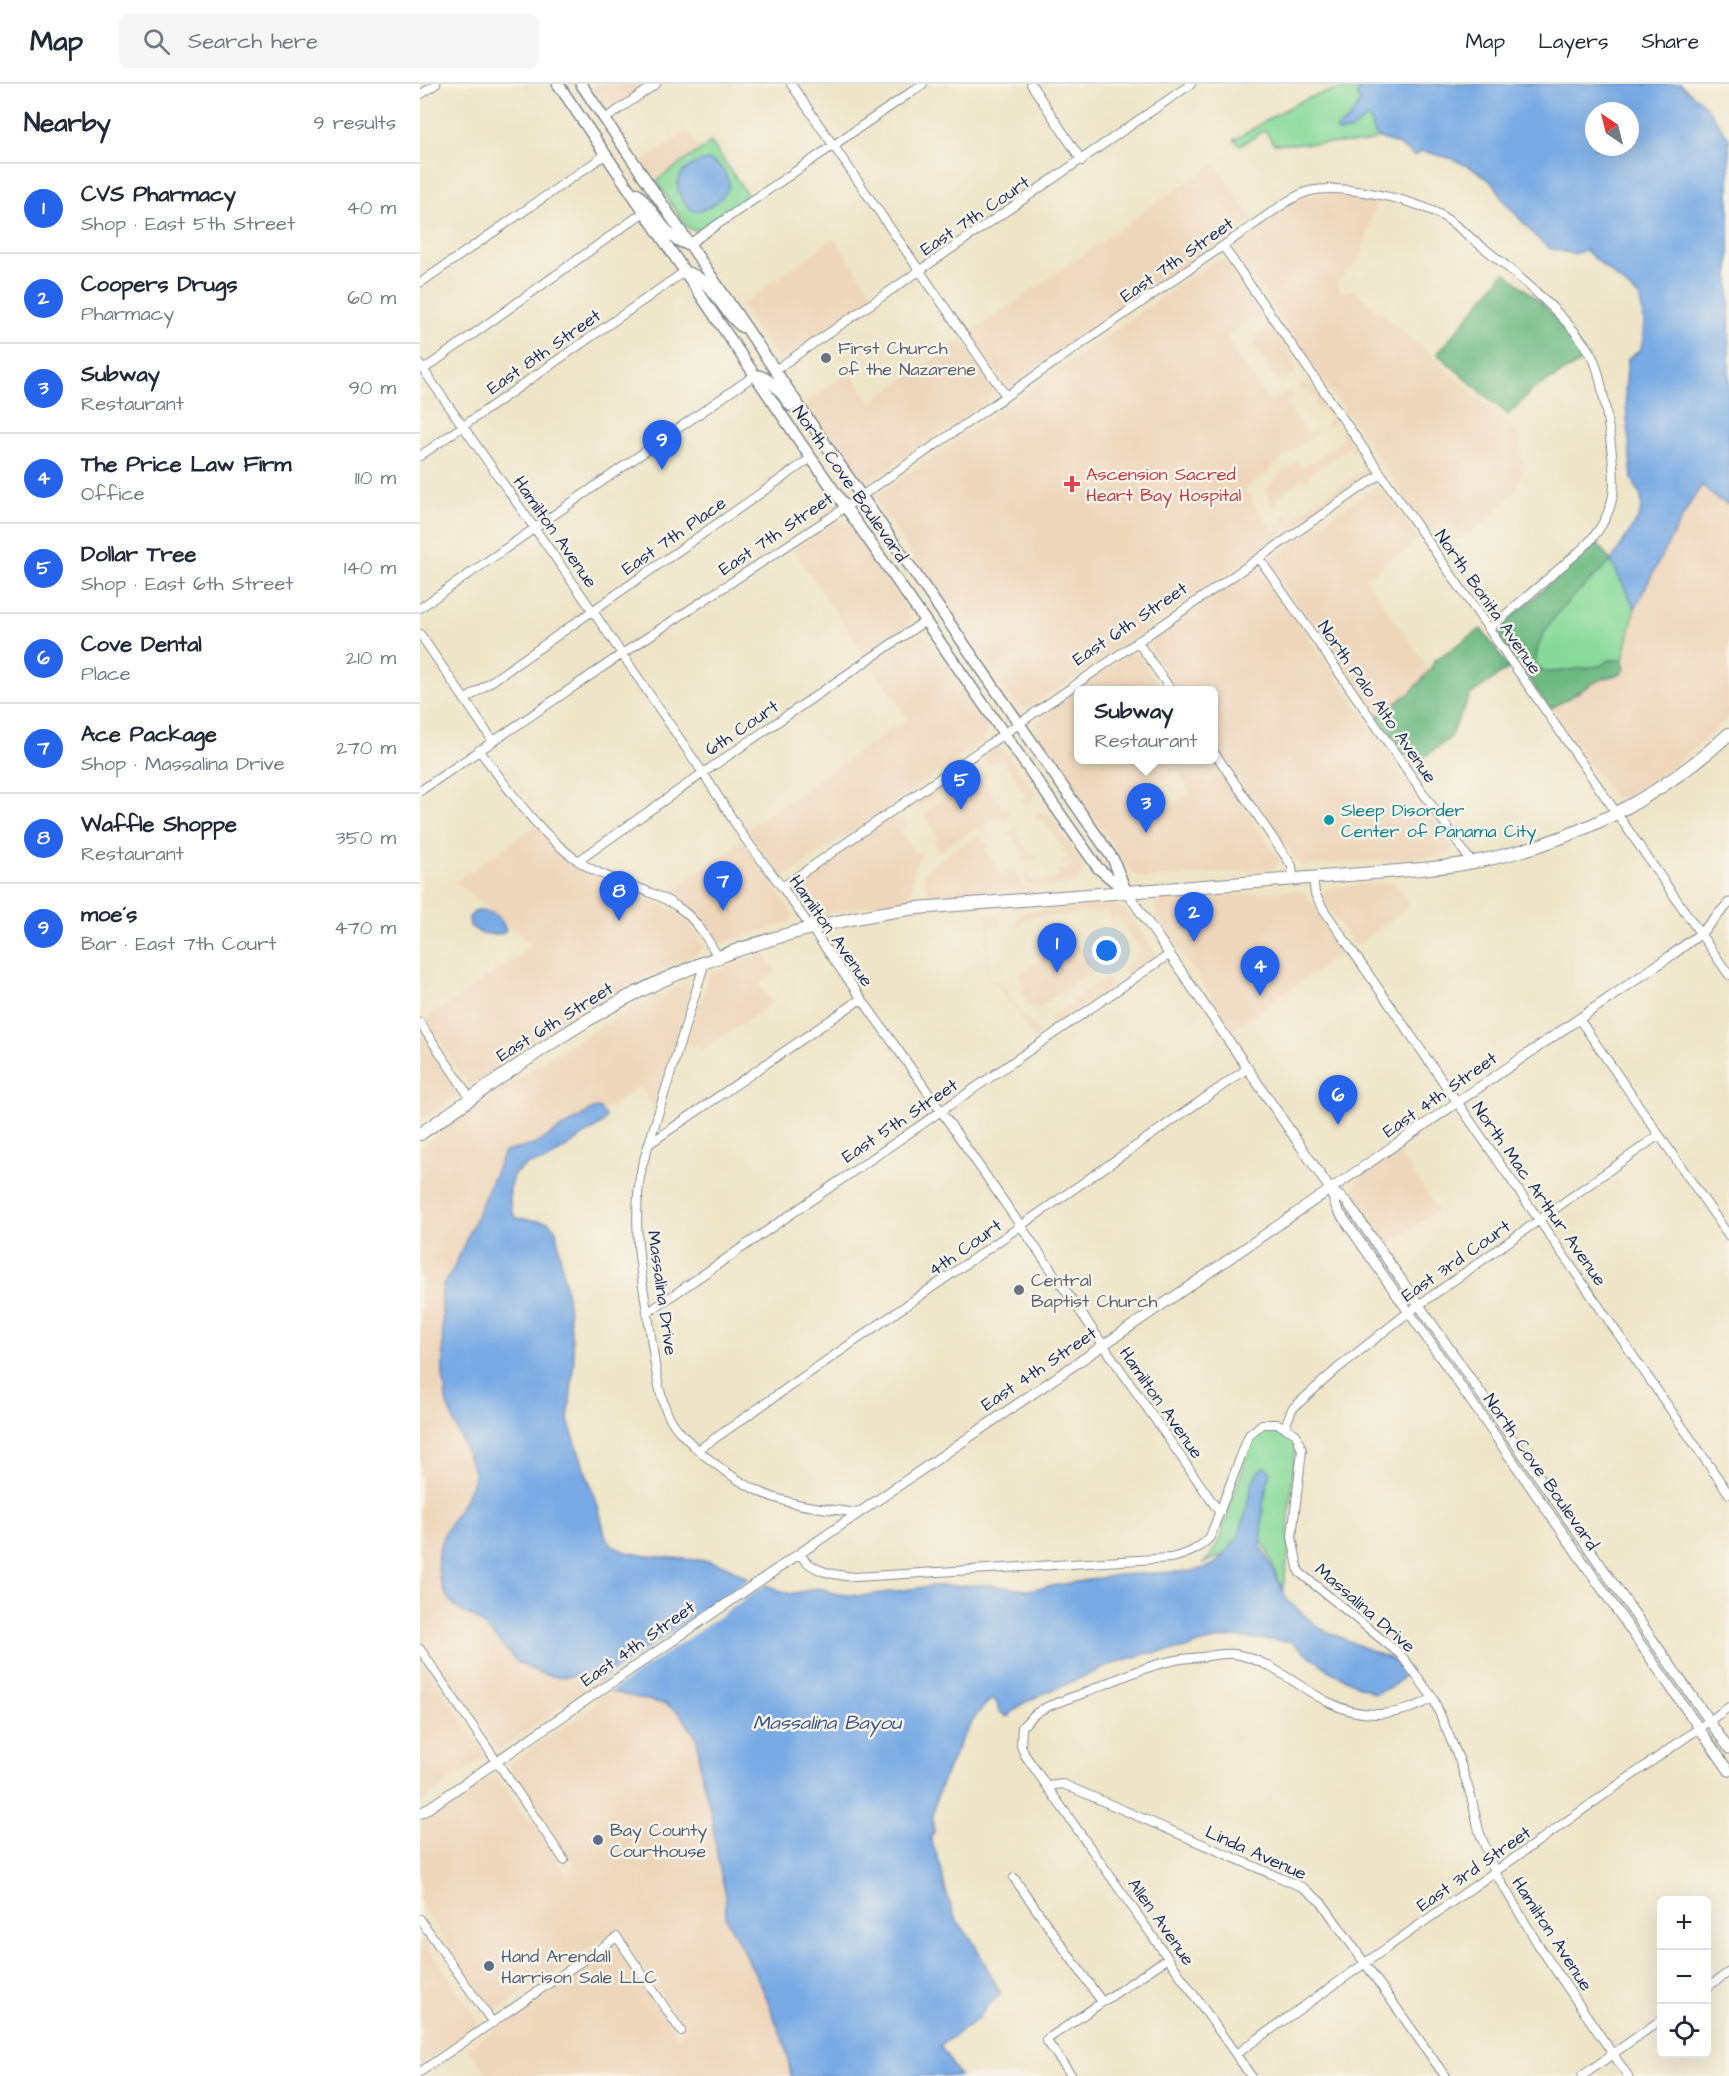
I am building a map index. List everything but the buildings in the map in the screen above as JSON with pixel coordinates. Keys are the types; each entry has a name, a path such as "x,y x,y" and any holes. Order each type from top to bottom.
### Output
{"main road":[{"name":"North Cove Boulevard","path":"558,84 812,458 1098,868 1127,892"},
{"name":"North Cove Boulevard","path":"576,84 584,88 806,416 1113,859 1127,892"},
{"path":"623,181 647,202 667,231 681,243 689,244"},
{"path":"684,272 692,273 706,284 730,318 749,332"},
{"path":"755,375 762,376 770,382 790,405 806,416"},
{"name":"East 6th Street","path":"420,1134 553,1043 609,1008 705,962 810,927 917,908 1313,878 1472,863 1548,844 1616,814 1680,774 1729,734"}],"street":[{"path":"420,95 436,84"},
{"path":"604,119 656,84"},
{"path":"791,84 1006,396"},
{"path":"689,244 923,84"},
{"path":"1031,84 1082,160"},
{"name":"East 7th Court","path":"775,370 1191,84"},
{"path":"420,283 605,155"},
{"name":"East 7th Street","path":"420,791 622,654 846,507 1294,197 1315,190 1356,192 1392,198 1436,213 1482,246 1544,300 1578,336 1595,361 1602,390 1614,484 1606,517 1595,537 1489,629"},
{"path":"422,367 644,212"},
{"name":"North Bonita Avenue","path":"1223,246 1729,975"},
{"name":"East 8th Street","path":"420,456 684,272"},
{"name":"Hamilton Avenue","path":"422,367 533,529 592,610 744,837 782,886 1220,1513"},
{"path":"420,608 755,375"},
{"name":"East 7th Place","path":"465,700 812,458"},
{"name":"East 6th Street","path":"782,886 1381,474"},
{"name":"North Palo Alto Avenue","path":"1259,558 1472,863"},
{"name":"6th Court","path":"578,861 925,621"},
{"path":"420,634 493,741"},
{"path":"1137,641 1168,686"},
{"path":"479,750 532,820 578,861 610,878 656,896 679,908 698,927 718,957"},
{"path":"1218,758 1292,866 1293,879"},
{"name":"North Mac Arthur Avenue","path":"1313,878 1315,894 1324,910 1729,1494"},
{"name":"North Cove Boulevard","path":"1127,892 1330,1189 1337,1209 1729,1771"},
{"name":"East 4th Street","path":"420,1814 1579,1019 1700,934 1729,903"},
{"name":"East 5th Street","path":"647,1312 1170,954"},
{"name":"Massalina Drive","path":"705,962 649,1144 640,1181 637,1224 647,1312 667,1410 674,1425 698,1450 736,1479 767,1495 795,1504 858,1513"},
{"path":"649,1144 861,999"},
{"path":"1579,1019 1729,1236"},
{"path":"420,1023 471,1099"},
{"name":"4th Court","path":"698,1450 1248,1068"},
{"name":"East 3rd Court","path":"1285,1427 1292,1409 1338,1368 1409,1312 1659,1135"},
{"name":"North Cove Boulevard","path":"1330,1189 1347,1202 1729,1749"},
{"path":"799,1554 808,1564 822,1571 855,1577 1171,1558 1187,1554 1202,1546 1210,1537 1249,1435 1263,1424 1278,1424 1285,1427"},
{"name":"Massalina Drive","path":"1285,1427 1296,1434 1302,1450 1292,1537 1299,1572 1401,1655 1433,1698"},
{"path":"1556,1523 1567,1516"},
{"path":"420,1649 564,1860"},
{"path":"1047,1786 1021,1746 1022,1727 1035,1714 1048,1707 1171,1661 1234,1654 1261,1662 1329,1703 1357,1713 1371,1715 1399,1713 1433,1698"},
{"name":"Hamilton Avenue","path":"1433,1698 1459,1759 1479,1831 1496,1872 1539,1946 1628,2076"},
{"name":"East 3rd Street","path":"1236,2054 1729,1707"},
{"name":"Linda Avenue","path":"1047,1786 1063,1784 1304,1888 1322,1904 1445,2076"},
{"name":"Allen Avenue","path":"1047,1786 1251,2076"},
{"path":"1014,1878 1102,2002"},
{"path":"420,1919 493,2023"},
{"path":"420,2072 616,1937 681,2031"},
{"path":"1072,2076 1046,2040 1168,1958"},
{"path":"1711,1985 1729,1972"},
{"path":"1582,2076 1657,2022"}],"shaded area":[{"path":"590,84 647,84 618,104 611,106 603,103"},
{"path":"687,131 700,150 656,181 643,162"},
{"path":"1214,163 1253,220 1011,385 1006,385 969,334"},
{"path":"1320,194 1377,200 1361,258 1338,281 1340,293 1350,290 1358,293 1509,423 1519,438 1523,468 1516,491 1488,519 1443,549 1440,548 1235,252 1236,244 1287,207 1304,197"},
{"path":"835,238 874,296 790,354 783,357 777,356 771,351 740,305"},
{"name":"Ascension Sacred Heart Bay Hospital","path":"1217,259 1227,263 1260,314 1258,322 1249,321 1228,335 1227,341 1265,396 1271,399 1277,398 1291,389 1294,398 1287,404 1308,434 1314,431 1317,434 1244,490 1248,496 1255,493 1251,500 1271,529 1281,527 1285,532 1290,529 1283,516 1286,515 1291,520 1363,470 1360,464 1364,461 1357,451 1352,453 1348,448 1308,476 1310,483 1303,479 1275,498 1278,504 1274,506 1265,491 1282,472 1297,462 1302,468 1343,440 1340,434 1343,432 1336,422 1329,427 1326,426 1330,419 1322,407 1318,410 1315,405 1318,402 1309,388 1303,392 1297,389 1300,384 1312,386 1367,465 1367,474 1364,478 1084,672 1030,707 1020,708 878,506 877,495"},
{"path":"1269,331 1276,334 1295,362 1295,372 1288,379 1280,380 1274,376 1255,348 1254,341 1257,335"},
{"path":"962,339 992,386 993,392 990,399 872,478 865,480 859,478 805,402 849,372 871,402"},
{"path":"1703,485 1717,499 1729,505 1729,717 1695,749 1670,768 1622,798 1616,799 1599,779 1550,709 1597,681 1622,673 1625,669 1623,660 1635,608 1692,500"},
{"path":"1375,487 1385,491 1420,540 1365,578 1434,676 1376,717 1270,565 1269,560"},
{"path":"841,520 848,524 907,609 910,617 908,626 865,655 792,549 835,521"},
{"path":"1257,568 1294,617 1451,842 1452,848 1448,855 1302,866 1218,749 1218,686 1174,686 1151,649 1152,639"},
{"path":"920,635 929,640 985,721 988,728 987,736 783,879 747,829 908,718 871,664 909,638"},
{"path":"1130,652 1138,656 1159,686 1083,686"},
{"path":"1074,694 1074,764 1213,764 1279,859 1278,866 1272,869 1145,879 1133,874 1035,733 1037,721","holes":["1176,771 1191,792 1169,807 1154,786"]},
{"path":"998,747 1006,752 1035,793 1033,802 1024,804 1021,799 1026,795 1001,758 989,765 985,759 987,752 969,764 973,766 972,771 918,808 913,806 914,801 991,749"},
{"path":"982,774 989,777 984,782 1002,808 1009,807 1008,818 1004,819 1001,815 985,826 989,835 970,831 939,852 932,842 939,837 922,814"},
{"path":"897,812 888,819 899,818 906,822 907,827 900,832 915,854 923,851 914,868 912,890 905,898 932,895 924,885 926,870 975,836 990,844 985,850 1002,875 1009,871 1014,872 1024,888 1032,887 1025,880 1028,874 1031,881 1057,879 1059,869 1070,868 1070,864 1061,864 1069,857 1043,819 1038,822 1035,820 1035,815 1039,812 1049,814 1082,861 1084,870 1077,882 1069,885 903,899 817,915 809,913 798,896 802,883 847,847"},
{"path":"536,826 585,870 677,912 695,929 704,947 698,953 638,980 594,1004 469,1086 425,1020 533,946 455,882"},
{"path":"1019,826 1021,827 1015,832 1033,856 1039,855 1036,861 1022,862 1021,860 1027,856 1011,835 1003,838"},
{"path":"743,840 793,915 789,922 723,943 711,935 692,912 665,895"},
{"path":"1394,882 1410,905 1355,947 1326,904 1323,897 1324,891 1330,887"},
{"path":"1298,890 1305,893 1346,950 1233,1029 1156,915 1155,904 1163,900"},
{"path":"1116,904 1126,910 1157,954 1154,960 1132,975 1124,973 1122,969 1137,958 1135,955 1141,951 1117,916 1109,920 1108,912 1022,918 1021,925 1016,924 1019,917 1027,911"},
{"path":"987,914 997,916 1002,923 1000,926 989,927 988,979 1001,983 1021,1014 1037,1028 1040,1034 1036,1041 999,985 987,980"},
{"path":"1080,932 1074,939 1095,969 1038,1008 1030,1007 1025,1001 1027,994 1022,993 1025,986 1018,975 1068,941 1066,935"},
{"path":"763,953 777,972 760,984 773,1003 702,1050 699,1046 686,1043 710,974"},
{"path":"1105,977 1111,983 1109,991 1062,1023 1056,1024 1050,1021 1051,1017"},
{"path":"686,983 691,990 655,1110 640,1087 529,1160 521,1147 442,1287 443,1375 447,1404 475,1474 464,1502 441,1543 437,1562 441,1584 453,1603 473,1616 516,1661 524,1666 551,1676 583,1675 602,1683 568,1702 497,1749 420,1639 420,1145 552,1055 636,1006"},
{"path":"420,1028 460,1094 420,1122"},
{"path":"1398,1151 1438,1210 1387,1245 1354,1197 1352,1189 1356,1182"},
{"path":"420,1659 481,1746 485,1757 420,1803"},
{"path":"608,1691 665,1704 680,1713 697,1738 701,1772 711,1812 725,1891 728,1923 762,1987 786,2048 791,2076 488,2076 467,2048 615,1948 619,1950 678,2036 686,2030 625,1943 626,1934 621,1926 501,2009 494,2011 420,1904 420,1824 493,1775 497,1777 528,1821 532,1822 566,1873 575,1867 509,1765 597,1703 596,1700"},
{"path":"420,1935 478,2021 474,2028 420,2065"}],"green space":[{"path":"1365,84 1359,89 1357,96 1361,101 1349,120 1341,125 1369,117 1373,131 1380,138 1378,139 1362,143 1274,144 1265,130 1241,145 1234,140 1301,101 1324,93"},
{"path":"711,142 749,197 714,222 691,230 685,225 656,181"},
{"path":"1505,272 1546,307 1589,358 1532,390 1508,415 1437,354"},
{"path":"1596,542 1611,561 1563,607 1552,621 1537,650 1536,665 1545,672 1556,672 1600,666 1609,660 1623,660 1625,669 1622,673 1597,681 1550,709 1501,639 1500,628"},
{"path":"1611,561 1635,608 1623,660 1609,660 1600,666 1545,672 1536,665 1537,650 1543,635 1563,607"},
{"path":"1481,629 1509,668 1470,695 1449,739 1413,765 1377,717 1411,692 1430,670 1435,660"},
{"path":"1269,1429 1286,1434 1295,1449 1288,1528 1289,1550 1283,1588 1262,1541 1257,1536 1232,1552 1202,1563 1208,1559 1219,1541 1252,1440 1259,1432"}],"water":[{"path":"1366,84 1680,84 1704,104 1729,138 1729,505 1717,499 1702,485 1635,608 1611,561 1639,517 1642,506 1641,497 1632,479 1625,391 1628,359 1639,351 1642,345 1644,322 1640,298 1585,250 1574,254 1549,248 1504,201 1495,185 1477,171 1453,159 1422,151 1414,156 1399,145 1375,134 1369,117 1349,131 1338,132 1336,129 1349,120 1361,101 1357,96 1359,89"},
{"path":"709,160 723,170 729,187 714,204 703,209 692,210 679,194 679,179 690,167 698,162"},
{"path":"476,911 487,911 495,915 506,930 501,934 482,934 470,926 469,917"},
{"name":"Massalina Bayou","path":"599,1108 606,1116 603,1123 545,1161 528,1164 513,1175 510,1202 516,1218 548,1222 556,1230 568,1303 574,1361 568,1421 599,1510 606,1538 612,1546 647,1556 709,1561 724,1565 751,1580 790,1594 820,1588 837,1594 861,1596 932,1586 992,1585 1027,1590 1119,1575 1193,1571 1211,1566 1219,1560 1238,1537 1252,1483 1264,1467 1270,1471 1263,1506 1261,1546 1288,1601 1319,1628 1404,1665 1410,1671 1394,1685 1375,1694 1332,1672 1290,1641 1230,1637 1188,1648 1145,1654 1118,1662 1022,1704 1007,1717 999,1711 993,1699 985,1705 968,1729 945,1776 935,1804 934,1832 930,1838 941,1867 954,1916 975,1945 1001,1994 984,2009 979,2018 940,2046 960,2076 791,2076 786,2048 762,1987 726,1918 725,1891 711,1812 701,1773 697,1738 680,1713 665,1704 608,1691 602,1684 589,1677 552,1676 524,1666 516,1661 480,1622 454,1605 447,1597 439,1578 438,1557 443,1537 469,1491 475,1474 447,1404 443,1375 442,1287 454,1268 504,1152 534,1145 593,1109"}],"pier":[{"path":"752,1577 768,1583 607,1694 597,1683"}],"place":[{"name":"First Church of the Nazarene","path":"826,358"},
{"name":"moe´s","path":"662,470"},
{"name":"Ascension Sacred Heart Bay Hospital","path":"1072,484"},
{"name":"Dollar Tree","path":"961,810"},
{"name":"Sleep Disorder Center of Panama City","path":"1329,820"},
{"name":"Subway","path":"1146,833"},
{"name":"Ace Package","path":"723,911"},
{"name":"Waffle Shoppe","path":"619,921"},
{"name":"Coopers Drugs","path":"1194,942"},
{"name":"CVS Pharmacy","path":"1057,973"},
{"name":"The Price Law Firm","path":"1260,996"},
{"name":"Cove Dental","path":"1338,1125"},
{"name":"Central Baptist Church","path":"1019,1290"},
{"name":"Bay County Courthouse","path":"598,1840"},
{"name":"Hand Arendall Harrison Sale LLC","path":"489,1966"}]}
